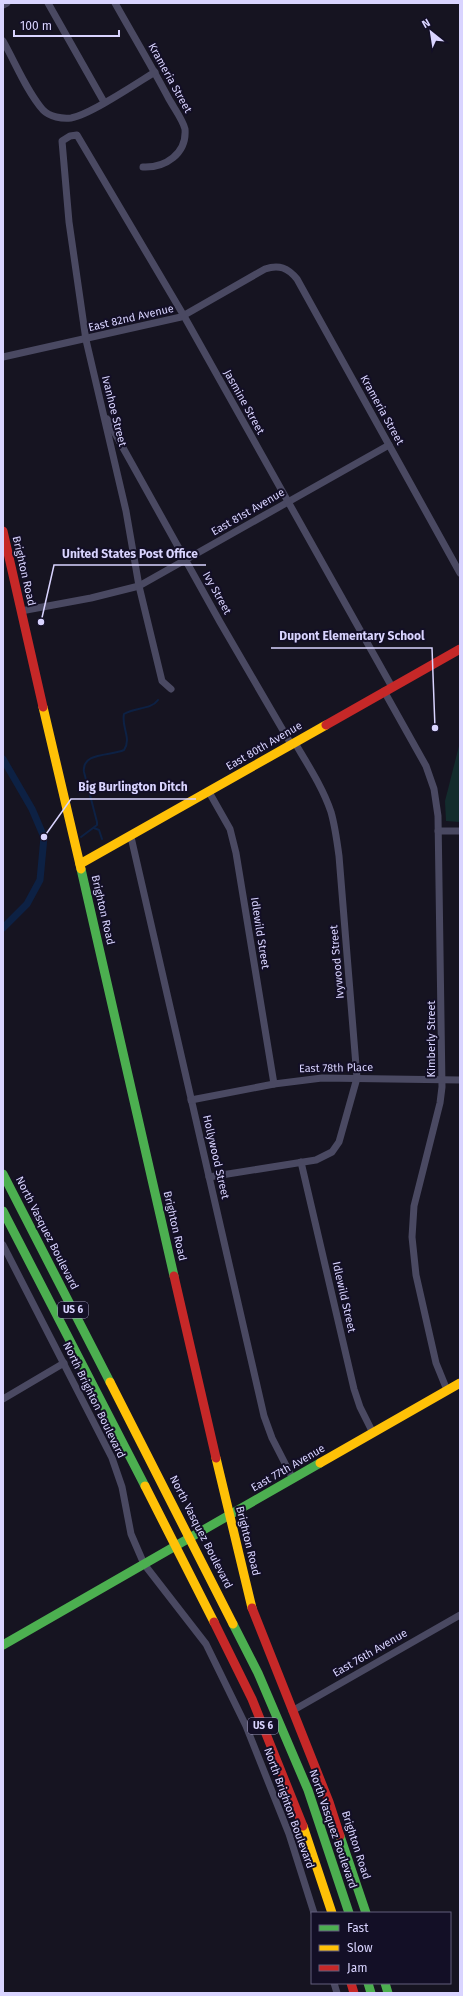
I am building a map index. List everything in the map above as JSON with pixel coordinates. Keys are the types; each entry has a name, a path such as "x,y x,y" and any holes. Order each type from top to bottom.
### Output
{"main road":[{"name":"Brighton Road","path":"3,531 229,1515 254,1615 329,1802 366,1912"},
{"name":"East 80th Avenue","path":"80,864 460,649"},
{"name":"North Vasquez Boulevard","path":"3,1174 245,1645 280,1721 313,1805 349,1912"},
{"name":"US 6","path":"3,1211 255,1705 295,1804 332,1912"},
{"name":"East 77th Avenue","path":"3,1645 460,1383"}],"street":[{"path":"3,5 7,3"},
{"path":"48,3 104,102"},
{"name":"Krameria Street","path":"115,3 184,126 184,137 180,151 170,161 159,166 143,167"},
{"path":"3,41 34,98 44,110 56,117 68,118 78,116 155,72"},
{"name":"Jasmine Street","path":"70,136 77,135 184,316 288,502 388,689"},
{"name":"Ivanhoe Street","path":"70,136 62,141 69,222 86,340 126,511 139,586 162,681 171,689"},
{"name":"Krameria Street","path":"278,266 287,270 297,279 460,573"},
{"name":"East 82nd Avenue","path":"3,357 86,340 184,316 265,269 278,266"},
{"name":"Ivy Street","path":"102,410 186,561 293,744"},
{"name":"East 81st Avenue","path":"21,610 91,598 139,586 186,561 389,445"},
{"name":"Kimberly Street","path":"388,689 432,780 437,805 442,1080 440,1102 414,1206 412,1237 416,1275 436,1364 448,1390"},
{"name":"Ivywood Street","path":"209,1177 322,1158 336,1148 342,1136 357,1078 339,856 335,830 322,792 293,744"},
{"name":"Idlewild Street","path":"209,792 232,836 274,1084"},
{"path":"438,831 460,831"},
{"name":"Hollywood Street","path":"130,837 264,1416 272,1438 293,1479"},
{"name":"East 78th Place","path":"191,1100 274,1084 322,1078 460,1080"},
{"name":"Idlewild Street","path":"301,1162 354,1389 360,1407 373,1432"},
{"name":"North Brighton Boulevard","path":"3,1245 112,1458 122,1487 131,1534 144,1564 191,1622 206,1644 222,1674 268,1777 289,1834 314,1912"},
{"path":"3,1399 64,1363"},
{"name":"East 76th Avenue","path":"292,1711 460,1614"}],"green space":[{"path":"459,746 460,822 446,821 445,801"}],"waterway":[{"path":"81,837 97,825 84,772 84,766 87,761 92,758 124,750 127,741 123,719 124,714 133,710 147,707 158,700"},
{"path":"3,759 32,809 44,837 40,880 27,904 3,928"},
{"path":"94,828 99,830 102,839"}],"traffic: fast":[{"path":"81,869 174,1276"},
{"path":"3,1174 110,1382"},
{"path":"3,1211 145,1486"},
{"path":"3,1645 320,1463"},
{"path":"233,1624 258,1673 308,1790 349,1912"},
{"path":"340,1836 366,1912"},
{"path":"368,1984 371,1993"},
{"path":"385,1984 388,1993"}],"traffic: slow":[{"path":"43,707 81,869"},
{"path":"80,864 326,725"},
{"path":"110,1382 233,1624"},
{"path":"320,1463 460,1383"},
{"path":"216,1458 252,1608"},
{"path":"145,1486 214,1622"},
{"path":"303,1826 332,1912"}],"traffic: jam":[{"path":"3,531 43,707"},
{"path":"326,725 460,649"},
{"path":"174,1276 216,1458"},
{"path":"252,1608 329,1802 340,1836"},
{"path":"214,1622 252,1699 303,1826"},
{"path":"351,1984 354,1993"}],"place":[{"name":"United States Post Office","path":"41,622"},
{"name":"Dupont Elementary School","path":"435,728"},
{"name":"Big Burlington Ditch","path":"44,837"}]}
